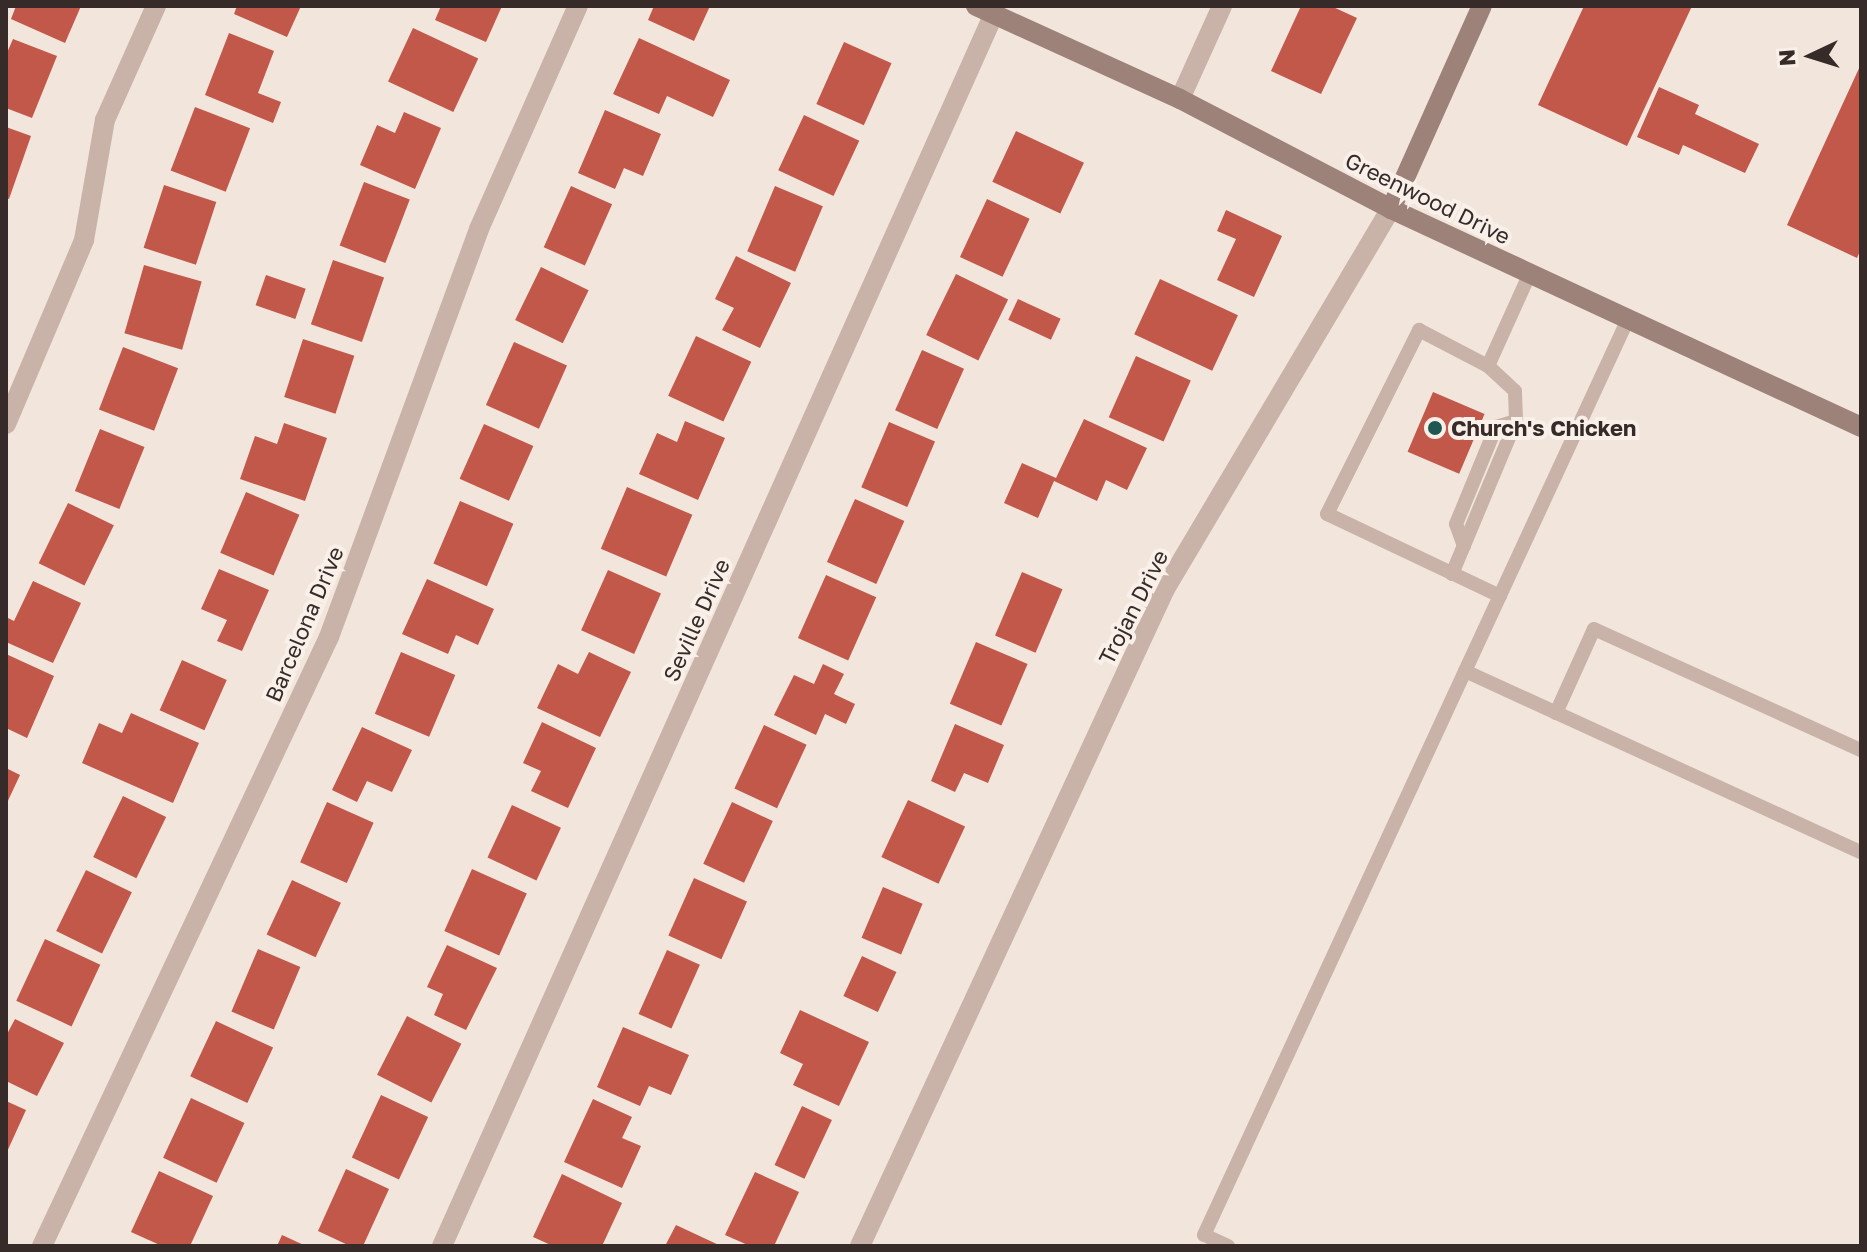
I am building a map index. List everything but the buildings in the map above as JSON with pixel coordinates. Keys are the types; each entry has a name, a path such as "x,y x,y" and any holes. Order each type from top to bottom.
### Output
{"main road":[{"name":"Trojan Drive","path":"1391,209 1482,6"},
{"name":"Greenwood Drive","path":"985,10 1180,99 1391,209 1861,427"}],"street":[{"path":"6,424 84,240 105,120 156,6"},
{"name":"Barcelona Drive","path":"42,1246 329,637 479,229 578,6"},
{"path":"1180,99 1222,6"},
{"name":"Seville Drive","path":"442,1246 985,10"},
{"name":"Trojan Drive","path":"860,1246 1165,589 1391,209"}],"lane":[{"path":"1488,366 1530,273"},
{"path":"1228,1246 1202,1240 1628,319"},
{"path":"1452,574 1516,421 1515,391 1488,366 1419,330 1327,514 1452,574 1500,596"},
{"path":"1556,713 1594,629 1861,750"},
{"path":"1465,671 1861,852"}],"place":[{"name":"Church's Chicken","path":"1435,428"}]}
